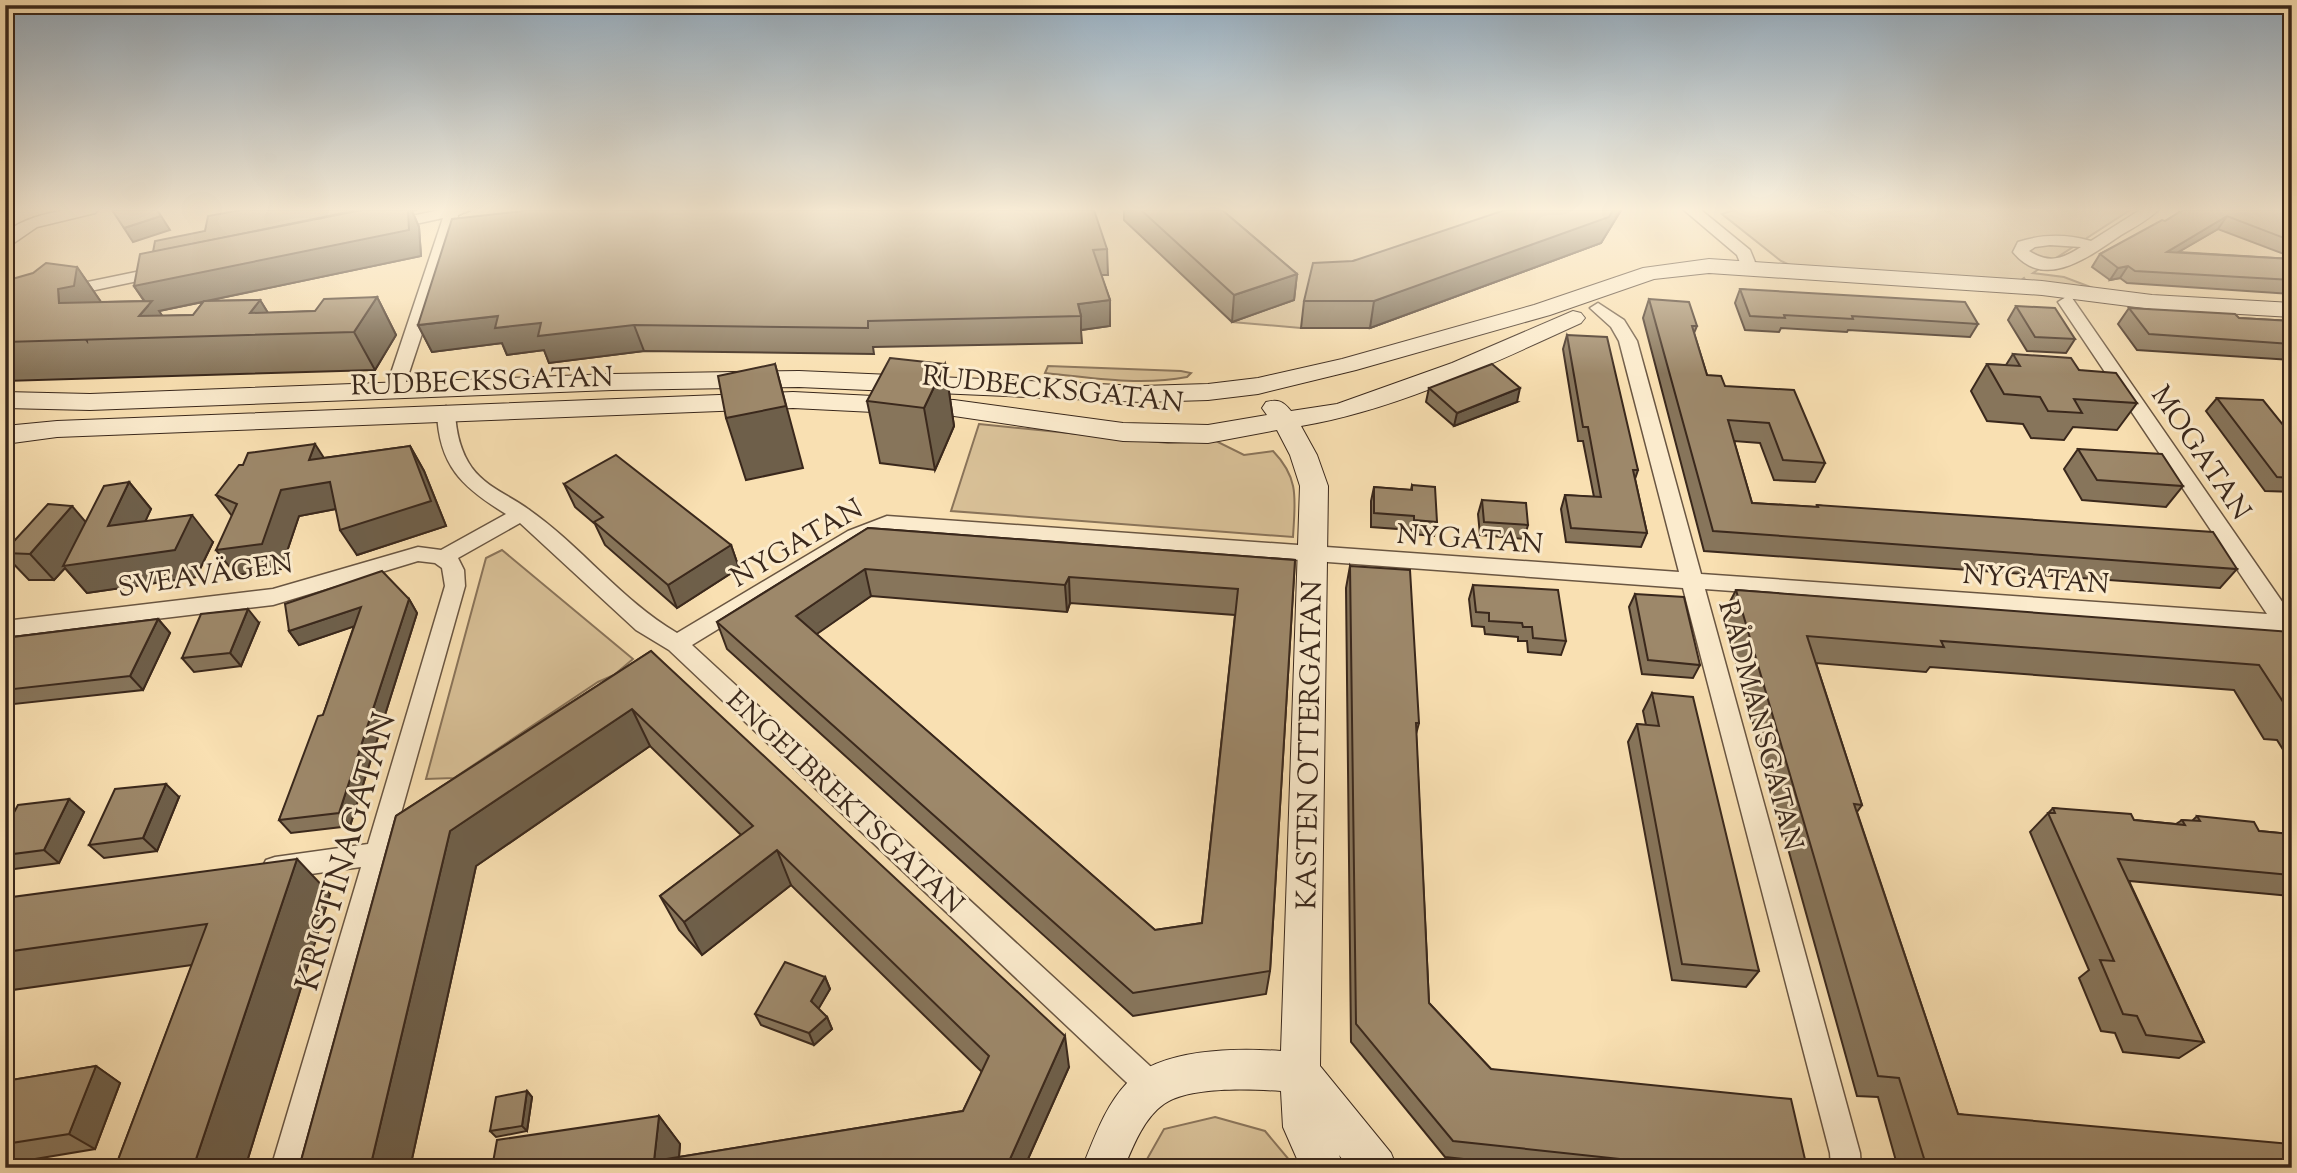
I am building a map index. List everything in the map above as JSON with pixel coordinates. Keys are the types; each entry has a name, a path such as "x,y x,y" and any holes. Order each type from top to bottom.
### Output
{"main road":[{"name":"RUDBECKSGATAN","path":"5,400 90,402 612,382 799,379 1154,394 1208,392 1258,386 1347,365 1542,310 1651,273 1709,266 2042,288 2152,302"},
{"name":"RUDBECKSGATAN","path":"5,435 57,429 793,400 954,408 1157,435 1208,435 1287,423 1342,411 1461,368 1598,308 1674,285 1718,281 2066,302 2152,302 2292,310"},
{"name":"KASTEN OTTERGATAN","path":"1258,386 1287,423 1307,462 1314,486 1300,1073"},
{"path":"1103,1168 1128,1116 1152,1087 1189,1074 1218,1070 1300,1073 1376,1168"},
{"path":"1300,1073 1304,1127 1322,1168"}],"street":[{"path":"394,391 437,265"},
{"path":"6,301 178,268"},
{"name":"MOGATAN","path":"2066,302 2289,627"},
{"name":"RÅDMANSGATAN","path":"1598,308 1618,324 1628,341 1841,1140 1846,1168"},
{"name":"ENGELBREKTSGATAN","path":"446,412 453,453 480,489 522,514 644,624 677,644 1152,1087"},
{"path":"443,558 468,541 522,514"},
{"name":"NYGATAN","path":"677,644 855,536 887,523 2289,627"},
{"name":"SVEAVÄGEN","path":"5,629 273,597 418,554 434,554 443,558"},
{"name":"KRISTINAGATAN","path":"286,1168 456,586 456,570 443,558"},
{"path":"387,823 417,813"},
{"path":"253,871 377,854"}],"shaded area":[{"path":"1193,265 1542,265 1370,328 1301,328 1232,322"},
{"path":"1789,265 2046,265 2033,273 2064,277 2093,288 2026,281 2024,278 2017,283"},
{"path":"1048,366 1191,373 1187,377 1170,380 1116,380 1045,373"},
{"path":"979,424 1168,443 1216,441 1244,455 1273,451 1282,461 1292,481 1295,501 1293,537 951,511"},
{"path":"502,550 633,659 614,675 598,682 454,778 426,779 486,558"},
{"path":"1215,1117 1265,1131 1296,1168 1142,1168 1164,1129"}],"building":[{"path":"44,265 77,267 74,286 58,289 59,303 152,301 139,316 193,315 204,301 260,300 250,313 315,311 324,299 377,297 354,332 5,342 5,281 33,273"},
{"path":"138,265 238,265 134,286"},
{"path":"437,265 1098,265 1110,300 1078,304 1081,316 868,321 868,328 634,325 538,336 541,323 495,328 498,316 418,325"},
{"path":"1201,265 1286,265 1297,274 1234,295"},
{"path":"1313,265 1475,265 1374,301 1304,301"},
{"path":"2114,265 2292,265 2292,280 2135,271 2128,266 2118,268"},
{"path":"1740,289 1965,302 1978,324 1852,316 1853,319 1750,316"},
{"path":"1649,299 1689,302 1697,326 1692,326 1707,375 1721,376 1725,386 1794,390 1825,463 1783,460 1769,423 1728,420 1752,503 2213,532 2237,569 1713,531"},
{"path":"2016,306 2055,308 2075,339 2035,337"},
{"path":"2129,308 2235,314 2239,318 2292,321 2292,344 2149,334"},
{"path":"1567,335 1607,337 1638,470 1633,470 1647,533 1571,528 1565,495 1601,497 1588,427 1583,427"},
{"path":"2013,354 2071,358 2079,370 2116,373 2137,403 2074,399 2082,413 2048,411 2040,397 2004,394 1987,364 2020,366"},
{"path":"890,358 945,364 924,408 867,401"},
{"path":"775,364 786,406 726,418 718,376"},
{"path":"1492,364 1520,388 1457,413 1429,388"},
{"path":"2217,398 2263,400 2292,436 2292,478 2277,477"},
{"path":"315,444 309,460 410,446 431,501 340,530 330,482 281,490 262,544 216,550 237,504 216,495 239,465 243,465 248,453"},
{"path":"2078,449 2162,454 2183,486 2097,480"},
{"path":"616,455 731,545 668,585 594,522 603,517 564,484"},
{"path":"129,482 108,526 192,515 175,550 63,566 104,486"},
{"path":"1412,485 1435,487 1437,522 1414,520 1414,516 1374,513 1374,487 1412,490"},
{"path":"1482,500 1526,503 1528,525 1484,522"},
{"path":"48,504 72,506 30,554 5,553 5,551"},
{"path":"868,528 1295,560 1270,971 1133,993 717,622","holes":["865,569 1065,585 1069,577 1238,589 1202,923 1155,930 796,616"]},
{"path":"1350,566 1410,570 1419,723 1416,723 1429,1003 1491,1069 1791,1099 1807,1168 1704,1168 1453,1141 1356,1024"},
{"path":"382,571 409,599 339,813 279,820 318,716 323,715 361,607 289,631 285,604"},
{"path":"1473,585 1558,590 1566,641 1533,638 1532,627 1523,627 1522,623 1489,621 1489,613 1476,612"},
{"path":"1736,590 2290,632 2292,714 2259,665 1941,641 1944,647 1807,636 1862,805 1854,804 1958,1114 2292,1144 2292,1168 1927,1168 1899,1078 1878,1076"},
{"path":"1635,594 1684,597 1700,665 1648,660"},
{"path":"248,609 230,653 182,658 201,614"},
{"path":"158,619 130,676 5,690 5,638"},
{"path":"651,651 1065,1036 1006,1168 492,1168 497,1140 659,1116 654,1161 963,1111 989,1056 777,850 684,922 660,896 753,826 632,709 450,831 370,1168 299,1168 396,816"},
{"path":"1652,693 1693,697 1759,971 1682,964 1637,724 1659,726"},
{"path":"166,784 143,838 89,845 115,789"},
{"path":"69,799 44,850 5,855 5,829 18,805"},
{"path":"2053,808 2131,814 2134,820 2185,825 2182,820 2200,821 2197,816 2254,822 2259,831 2292,834 2292,875 2118,859 2204,1042 2146,1035 2137,1016 2123,1014 2100,960 2114,961 2048,813 2055,813"},
{"path":"297,859 193,1168 115,1168 207,924 5,952 5,898"},
{"path":"785,962 825,977 811,1001 827,1017 809,1033 755,1014"},
{"path":"96,1066 69,1134 5,1144 5,1081"},
{"path":"527,1091 522,1126 490,1131 496,1097"}]}
